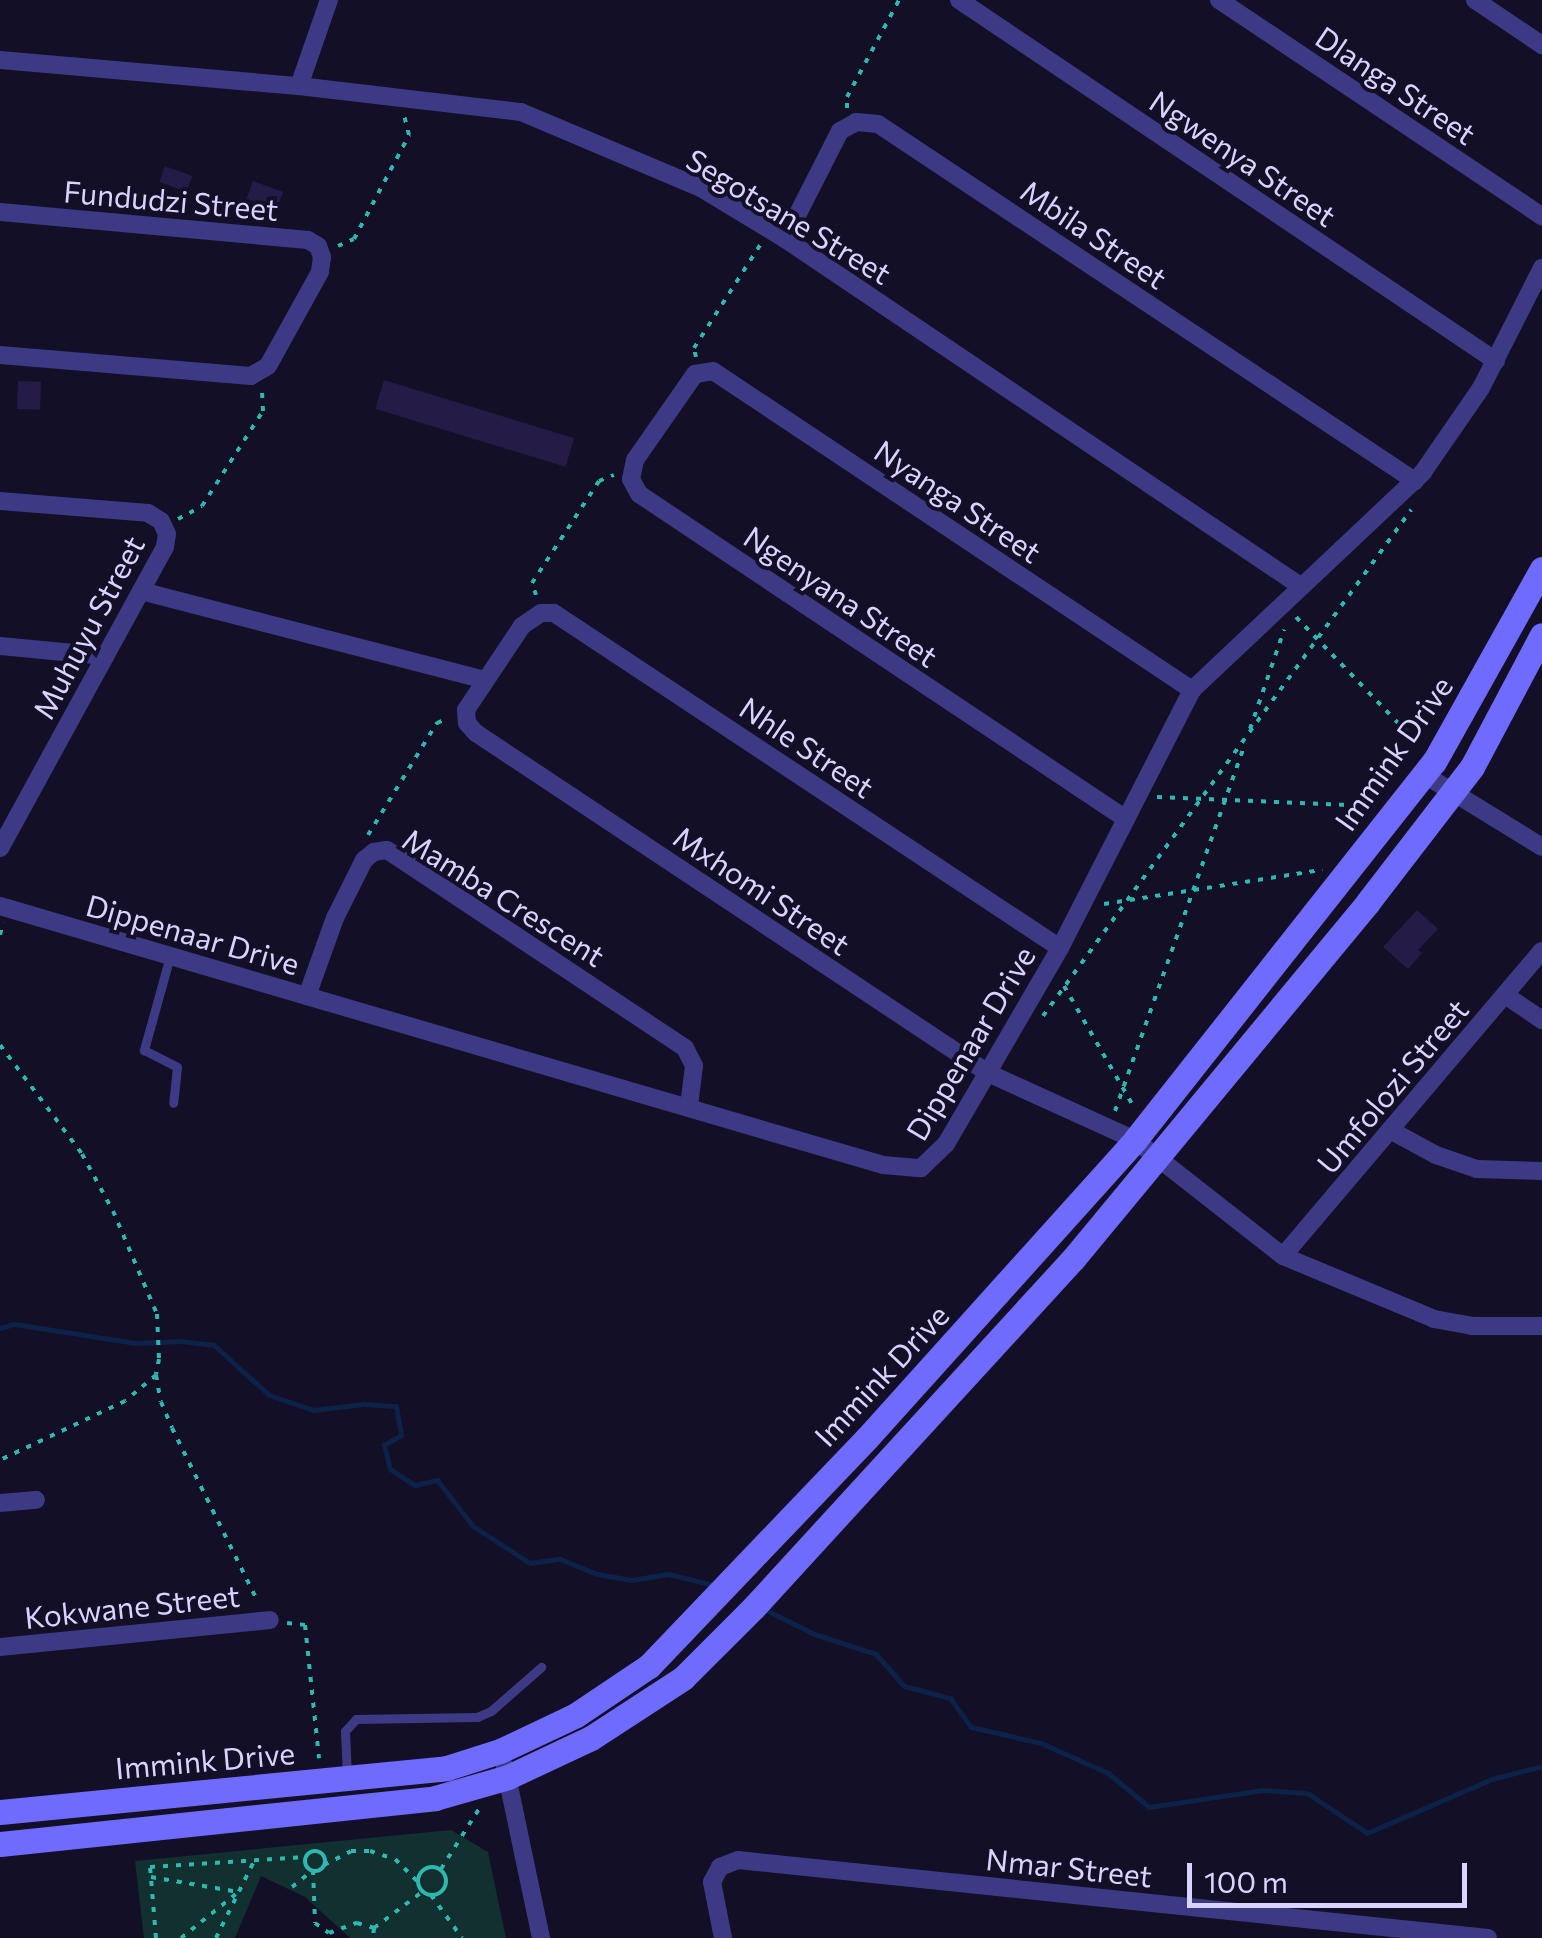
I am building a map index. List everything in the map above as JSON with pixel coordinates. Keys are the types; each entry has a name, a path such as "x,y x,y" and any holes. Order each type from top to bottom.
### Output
{"main road":[{"name":"Immink Drive","path":"0,1812 446,1768 500,1751 576,1716 649,1666 718,1598 988,1308 1135,1140 1430,768 1542,568"},
{"name":"Immink Drive","path":"0,1844 394,1806 479,1786 508,1777 591,1738 683,1678 812,1545 1073,1260 1454,792 1542,635"}],"street":[{"path":"300,86 329,0"},
{"name":"Ngwenya Street","path":"959,0 1496,361"},
{"name":"Dlanga Street","path":"1219,0 1542,216"},
{"path":"1474,0 1542,45"},
{"name":"Segotsane Street","path":"0,60 300,86 521,112 701,188 777,234 1299,585"},
{"name":"Mbila Street","path":"845,127 865,121 878,124 1415,481"},
{"path":"777,234 845,127"},
{"name":"Fundudzi Street","path":"0,212 308,240 322,258"},
{"path":"0,355 253,374 268,366 322,258"},
{"name":"Dippenaar Drive","path":"0,906 883,1164 917,1169 940,1152 1056,956 1192,690 1299,585 1415,481 1496,361 1542,268"},
{"name":"Nyanga Street","path":"696,375 713,371 1192,690"},
{"path":"632,468 696,375"},
{"name":"Ngenyana Street","path":"632,468 631,478 639,494 1126,818"},
{"name":"Muhuyu Street","path":"0,500 148,514 164,526 165,547 0,848"},
{"path":"140,592 485,680"},
{"path":"466,710 522,626 540,613"},
{"name":"Nhle Street","path":"540,613 562,617 1056,956"},
{"path":"0,646 106,656"},
{"name":"Mxhomi Street","path":"466,710 467,723 476,733 988,1073 1135,1140 1283,1256 1434,1319 1472,1326 1542,1326"},
{"path":"1430,768 1454,792 1542,847"},
{"name":"Mamba Crescent","path":"308,996 335,918 364,860 374,852 396,854 686,1048 694,1066 689,1106"},
{"name":"Umfolozi Street","path":"1283,1256 1542,951"},
{"path":"1505,996 1542,1020"},
{"path":"1390,1130 1436,1155 1477,1168 1542,1171"},
{"path":"0,1503 36,1500"},
{"name":"Kokwane Street","path":"0,1648 270,1620"},
{"path":"500,1751 541,1938"},
{"name":"Nmar Street","path":"723,1938 712,1882 720,1867 738,1860 1330,1930 1488,1938"}],"lane":[{"path":"170,956 144,1050 177,1066 179,1078 172,1103"},
{"path":"348,1780 345,1731 356,1719 477,1717 491,1711 541,1667"}],"path":[{"path":"845,127 848,97 899,0"},
{"path":"322,258 354,239 409,135 399,96"},
{"path":"696,375 694,348 777,234"},
{"path":"164,526 202,506 262,411 253,374"},
{"path":"540,613 532,583 599,481 632,468"},
{"path":"1034,1029 1426,490 1415,481"},
{"path":"1113,1117 1291,611 1430,768"},
{"path":"374,852 366,831 437,723 466,710"},
{"path":"1137,797 1400,806"},
{"path":"1085,899 1103,904 1331,868 1344,877"},
{"path":"1056,956 1064,988 1135,1108"},
{"path":"0,1046 82,1154 113,1210 158,1326 156,1375 160,1402 250,1590 270,1620 305,1626 321,1782"},
{"path":"0,1460 97,1418 156,1375"},
{"path":"431,1895 446,1886 441,1870 483,1802 479,1786"},
{"path":"156,1938 150,1867 256,1857 306,1857 317,1852 324,1865"},
{"path":"292,1887 313,1870 351,1852 395,1858 417,1880 422,1892 431,1895 462,1938"},
{"path":"216,1938 256,1857"},
{"path":"306,1857 313,1870 315,1923 329,1933 358,1924 374,1928"},
{"path":"417,1880 424,1869 441,1870"},
{"path":"150,1877 239,1892"},
{"path":"181,1938 239,1892"},
{"path":"373,1938 374,1928 422,1892"}],"green space":[{"path":"451,1830 488,1852 506,1938 350,1938 305,1897 261,1876 235,1938 144,1938 135,1861"}],"building":[{"path":"165,166 192,176 186,192 159,182"},
{"path":"253,181 283,192 277,210 247,199"},
{"path":"384,380 574,438 566,467 375,409"},
{"path":"18,381 41,382 40,410 17,409"},
{"path":"1417,910 1438,929 1418,950 1422,953 1408,969 1383,947"}],"waterway":[{"path":"0,1328 14,1324 136,1343 181,1341 214,1345 269,1395 313,1410 364,1404 396,1406 401,1435 384,1445 390,1469 415,1485 437,1480 473,1526 530,1563 560,1559 597,1574 631,1580 669,1574 713,1585"},
{"path":"764,1609 814,1634 876,1654 904,1686 950,1698 971,1727 1041,1743 1108,1773 1149,1807 1263,1790 1307,1793 1367,1833 1492,1779 1542,1766"}]}
